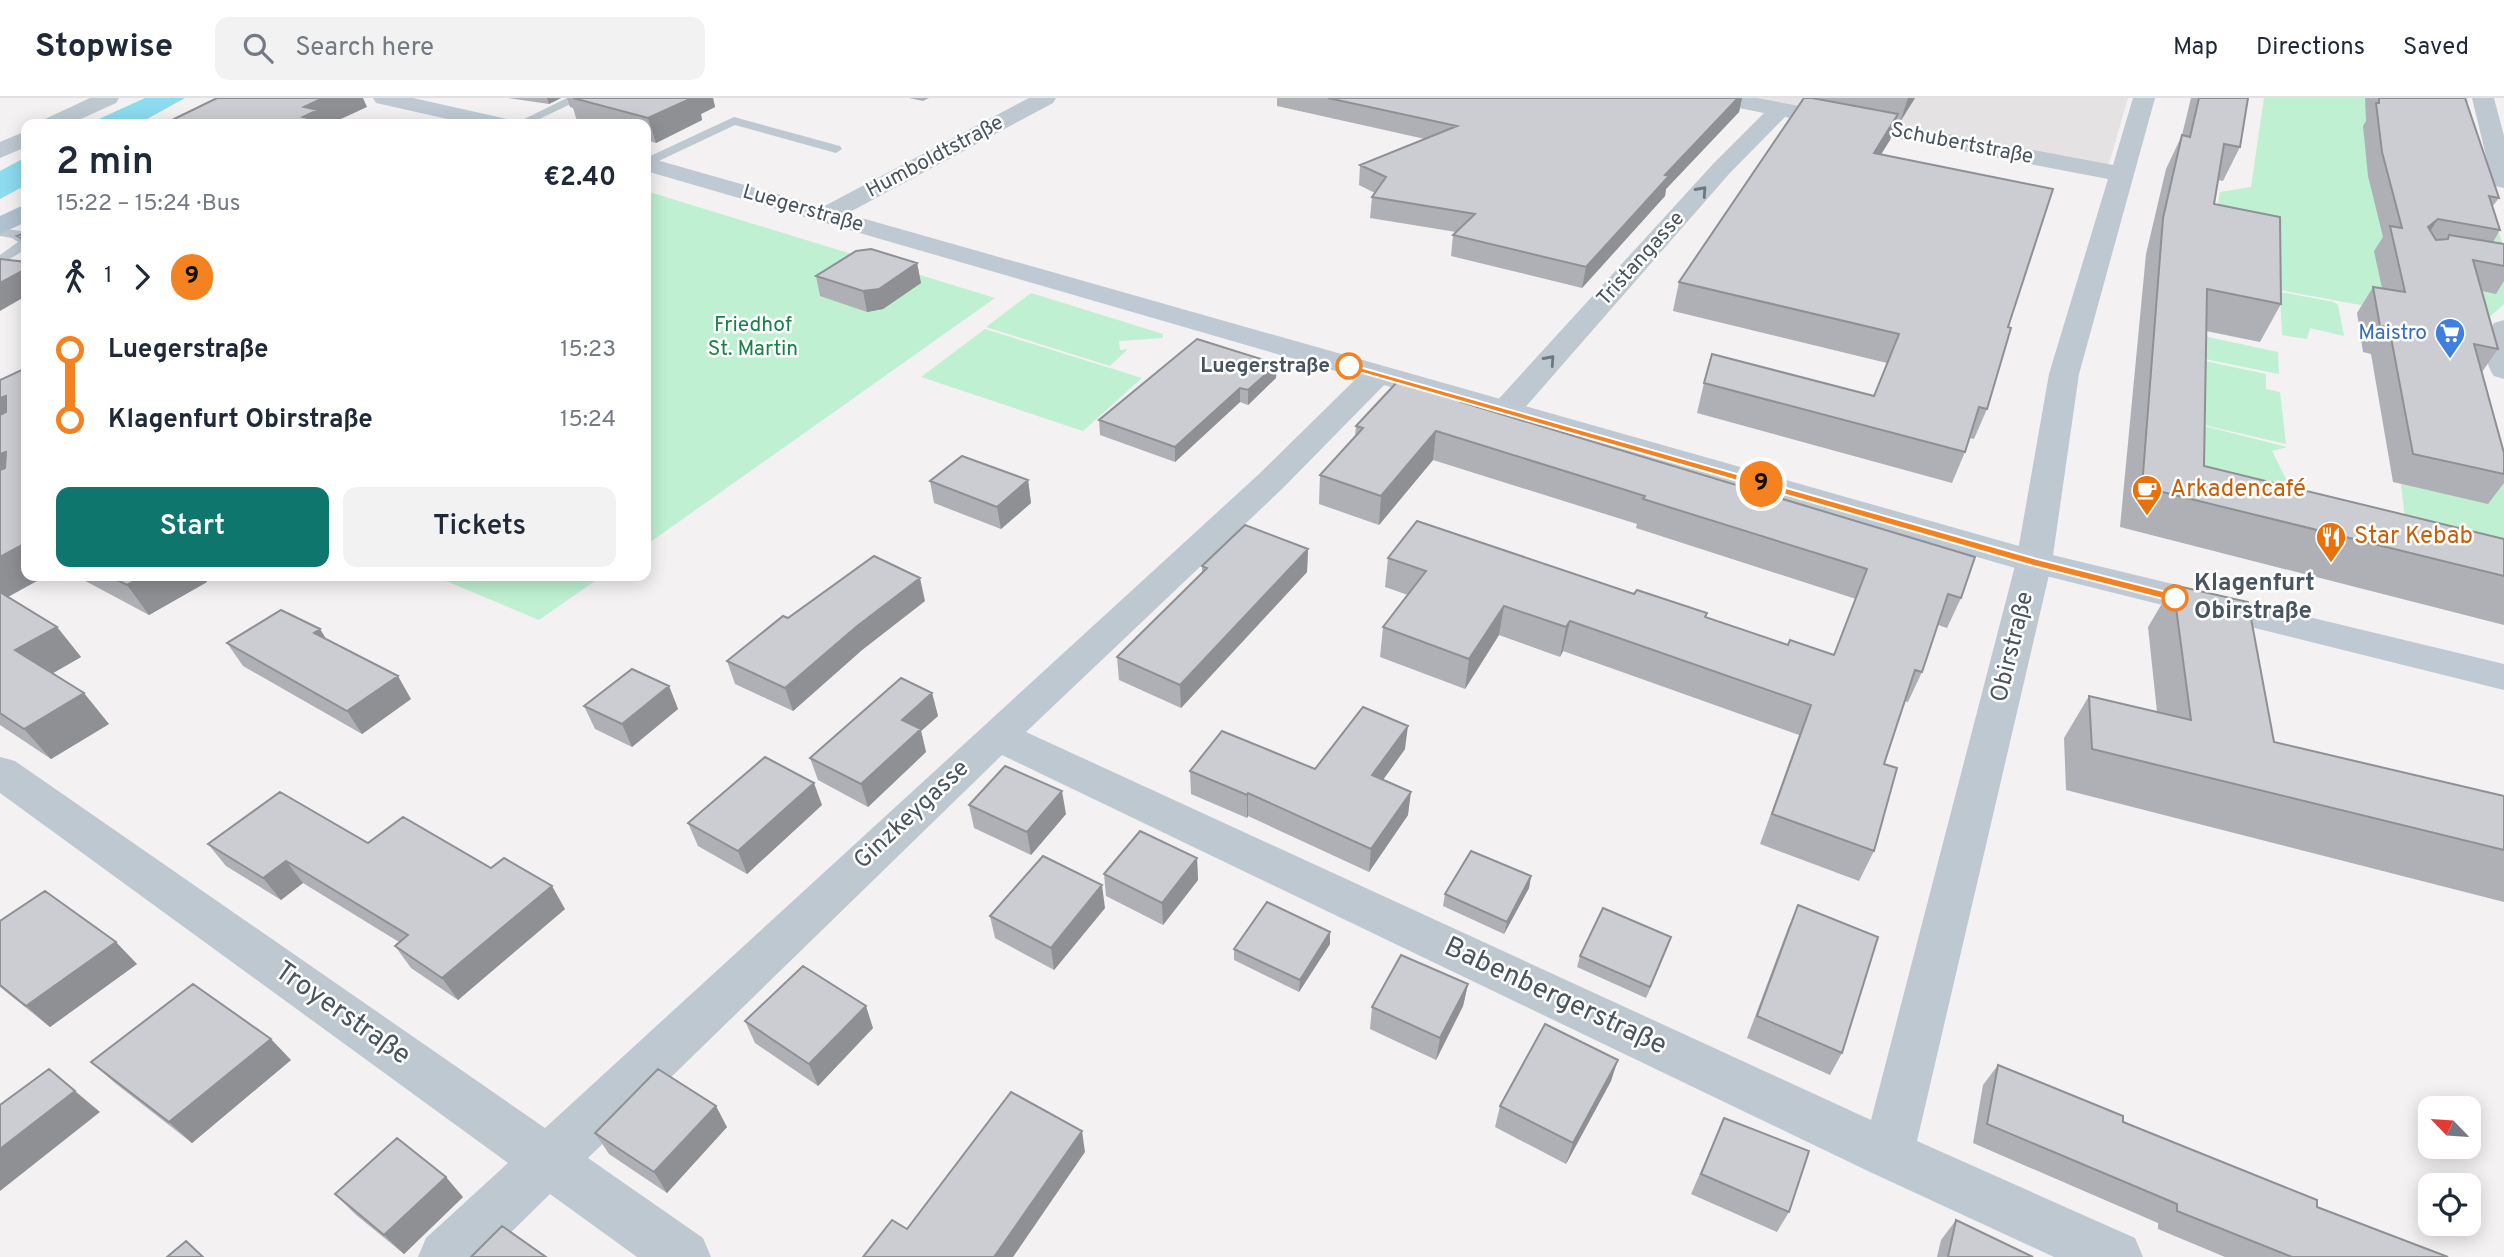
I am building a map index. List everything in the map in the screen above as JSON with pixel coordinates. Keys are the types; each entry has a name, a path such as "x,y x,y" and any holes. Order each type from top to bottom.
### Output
{"main road":[{"path":"0,226 21,215"}],"street":[{"path":"64,119 108,98"},
{"name":"Humboldtstraße","path":"826,215 1045,98"},
{"name":"Obirstraße","path":"1888,1154 2034,562 2064,374 2144,98"},
{"path":"2483,98 2502,167"},
{"path":"394,99 478,119"},
{"name":"Schubertstraße","path":"1733,99 2120,174"},
{"name":"Tristangasse","path":"1505,411 1721,169 1780,109"},
{"path":"0,151 21,140"},
{"name":"Luegerstraße","path":"651,168 826,215 2034,562 2504,677"},
{"path":"2504,329 2500,344 2504,370"},
{"name":"Ginzkeygasse","path":"446,1257 548,1158 1271,481 1378,374"},
{"name":"Babenbergerstraße","path":"997,736 1385,915 1888,1154 2115,1257"},
{"name":"Troyerstraße","path":"0,772 548,1158 683,1257"}],"lane":[{"path":"531,119 577,98"},
{"path":"651,167 734,121 836,149"},
{"path":"0,232 16,234 21,238"},
{"path":"0,261 21,247"}],"shaded area":[{"path":"1742,98 2128,98 2108,167"}],"green space":[{"path":"2264,98 2468,98 2467,137 2504,248 2379,272 2495,293 2504,269 2504,304 2479,327 2258,286 2211,243 2220,192 2251,187"},
{"name":"Friedhof St. Martin","path":"651,193 995,298 651,541"},
{"path":"2280,292 2334,302 2338,305 2344,336 2310,328 2307,339 2282,335"},
{"path":"1031,293 1163,334 1163,338 1119,341 1120,350 1128,349 1110,366 986,327"},
{"path":"985,329 1142,378 1083,431 921,377"},
{"path":"2196,331 2206,333 2208,337 2278,352 2279,374 2195,357"},
{"path":"2195,359 2266,374 2266,389 2280,392 2286,444 2191,422"},
{"path":"2192,423 2287,447 2272,451 2289,485 2291,512 2188,497"},
{"path":"2504,473 2504,544 2405,519 2401,484 2488,503"},
{"path":"446,581 595,581 539,620"}],"water":[{"path":"145,98 185,98 147,119 99,119"},
{"path":"21,160 21,188 0,199 0,171"}],"building":[{"path":"217,98 323,98 304,107 318,110 303,117 312,119 174,119"},
{"path":"573,98 692,98 648,118"},
{"path":"1328,98 1738,98 1665,175 1669,176 1586,267 1453,235 1475,214 1372,197 1386,177 1360,165 1457,126"},
{"path":"1804,98 1898,114 1874,153 2053,189 2008,327 2011,328 1987,409 1979,407 1965,452 1704,383 1712,354 1874,396 1899,334 1679,282"},
{"path":"2199,98 2248,98 2240,147 2224,144 2214,204 2280,217 2281,304 2207,289 2204,466 2504,539 2504,576 2142,487 2163,218 2182,135 2190,137"},
{"path":"2379,98 2465,98 2499,198 2489,196 2500,230 2438,219 2428,227 2436,240 2448,239 2449,235 2504,244 2504,266 2473,260 2498,349 2474,344 2504,453 2504,474 2413,454 2389,327 2380,326 2373,287 2405,292 2390,226 2402,228 2382,152 2376,103 2379,103"},
{"path":"871,249 917,263 879,289 863,291 816,276 856,251"},
{"path":"0,259 21,261 21,272 0,283"},
{"path":"1197,339 1277,364 1248,390 1240,388 1175,447 1099,420"},
{"path":"21,370 21,546 0,557 0,470 5,468 6,452 0,454 0,415 6,412 6,396 0,398 0,380"},
{"path":"1399,380 1464,399 1461,402 1975,557 1961,598 1948,594 1922,672 1915,670 1884,764 1897,768 1874,851 1772,814 1811,705 1570,621 1566,627 1504,606 1469,659 1383,627 1426,571 1388,558 1417,521 1634,594 1637,590 1707,613 1705,617 1788,645 1790,640 1834,655 1867,569 1436,431 1381,496 1320,475 1363,428 1356,426"},
{"path":"962,456 1028,480 997,507 930,481"},
{"path":"1245,525 1308,549 1180,685 1117,657 1207,568 1202,566"},
{"path":"874,556 920,578 856,627 785,688 727,661 783,616 788,618"},
{"path":"119,581 135,581 127,585"},
{"path":"2173,585 2248,602 2274,742 2504,796 2504,850 2092,749 2089,696 2191,720"},
{"path":"0,592 57,627 15,650 84,693 24,729 0,713"},
{"path":"281,610 320,629 314,633 398,676 347,711 227,643"},
{"path":"632,669 669,686 622,724 584,706"},
{"path":"901,678 932,693 902,720 921,729 861,784 810,758"},
{"path":"1363,707 1408,726 1372,775 1411,792 1371,849 1248,793 1247,795 1190,771 1222,731 1315,769"},
{"path":"765,757 814,783 738,851 688,823"},
{"path":"1005,766 1062,791 1027,832 969,805"},
{"path":"280,792 368,843 403,817 491,868 504,858 552,886 442,978 395,946 408,935 286,861 263,878 208,844"},
{"path":"1140,831 1197,858 1162,903 1104,874"},
{"path":"1471,851 1531,876 1507,922 1445,894"},
{"path":"1043,856 1102,885 1051,948 990,916"},
{"path":"45,891 116,942 26,1006 0,985 0,921"},
{"path":"1267,902 1330,932 1300,980 1234,949"},
{"path":"1798,905 1878,937 1842,1053 1757,1016"},
{"path":"1603,908 1671,937 1650,987 1580,956"},
{"path":"1401,955 1468,984 1440,1038 1372,1007"},
{"path":"803,966 866,1006 809,1064 745,1021"},
{"path":"193,984 271,1039 169,1122 91,1062"},
{"path":"1545,1024 1618,1060 1573,1143 1500,1106"},
{"path":"1998,1065 2123,1116 2123,1122 2317,1200 2317,1207 2448,1257 2292,1257 2177,1211 2177,1204 1987,1124"},
{"path":"49,1069 75,1091 0,1149 0,1105"},
{"path":"658,1069 716,1106 654,1172 595,1133"},
{"path":"1011,1092 1082,1131 994,1257 863,1257 892,1220 907,1229"},
{"path":"1724,1118 1809,1151 1789,1212 1701,1174"},
{"path":"397,1138 446,1177 384,1235 335,1194"},
{"path":"1956,1220 2033,1257 1948,1257"},
{"path":"502,1226 546,1257 471,1257"},
{"path":"186,1241 203,1257 167,1257"}],"bus line":[{"name":"9","path":"1349,366 2034,562 2175,598"}],"place":[{"name":"Maistro","path":"2450,360"},
{"name":"Luegerstraße","path":"1349,366"},
{"name":"Arkadencafé","path":"2147,517"},
{"name":"Star Kebab","path":"2331,564"},
{"name":"Klagenfurt Obirstraße","path":"2175,598"}]}
